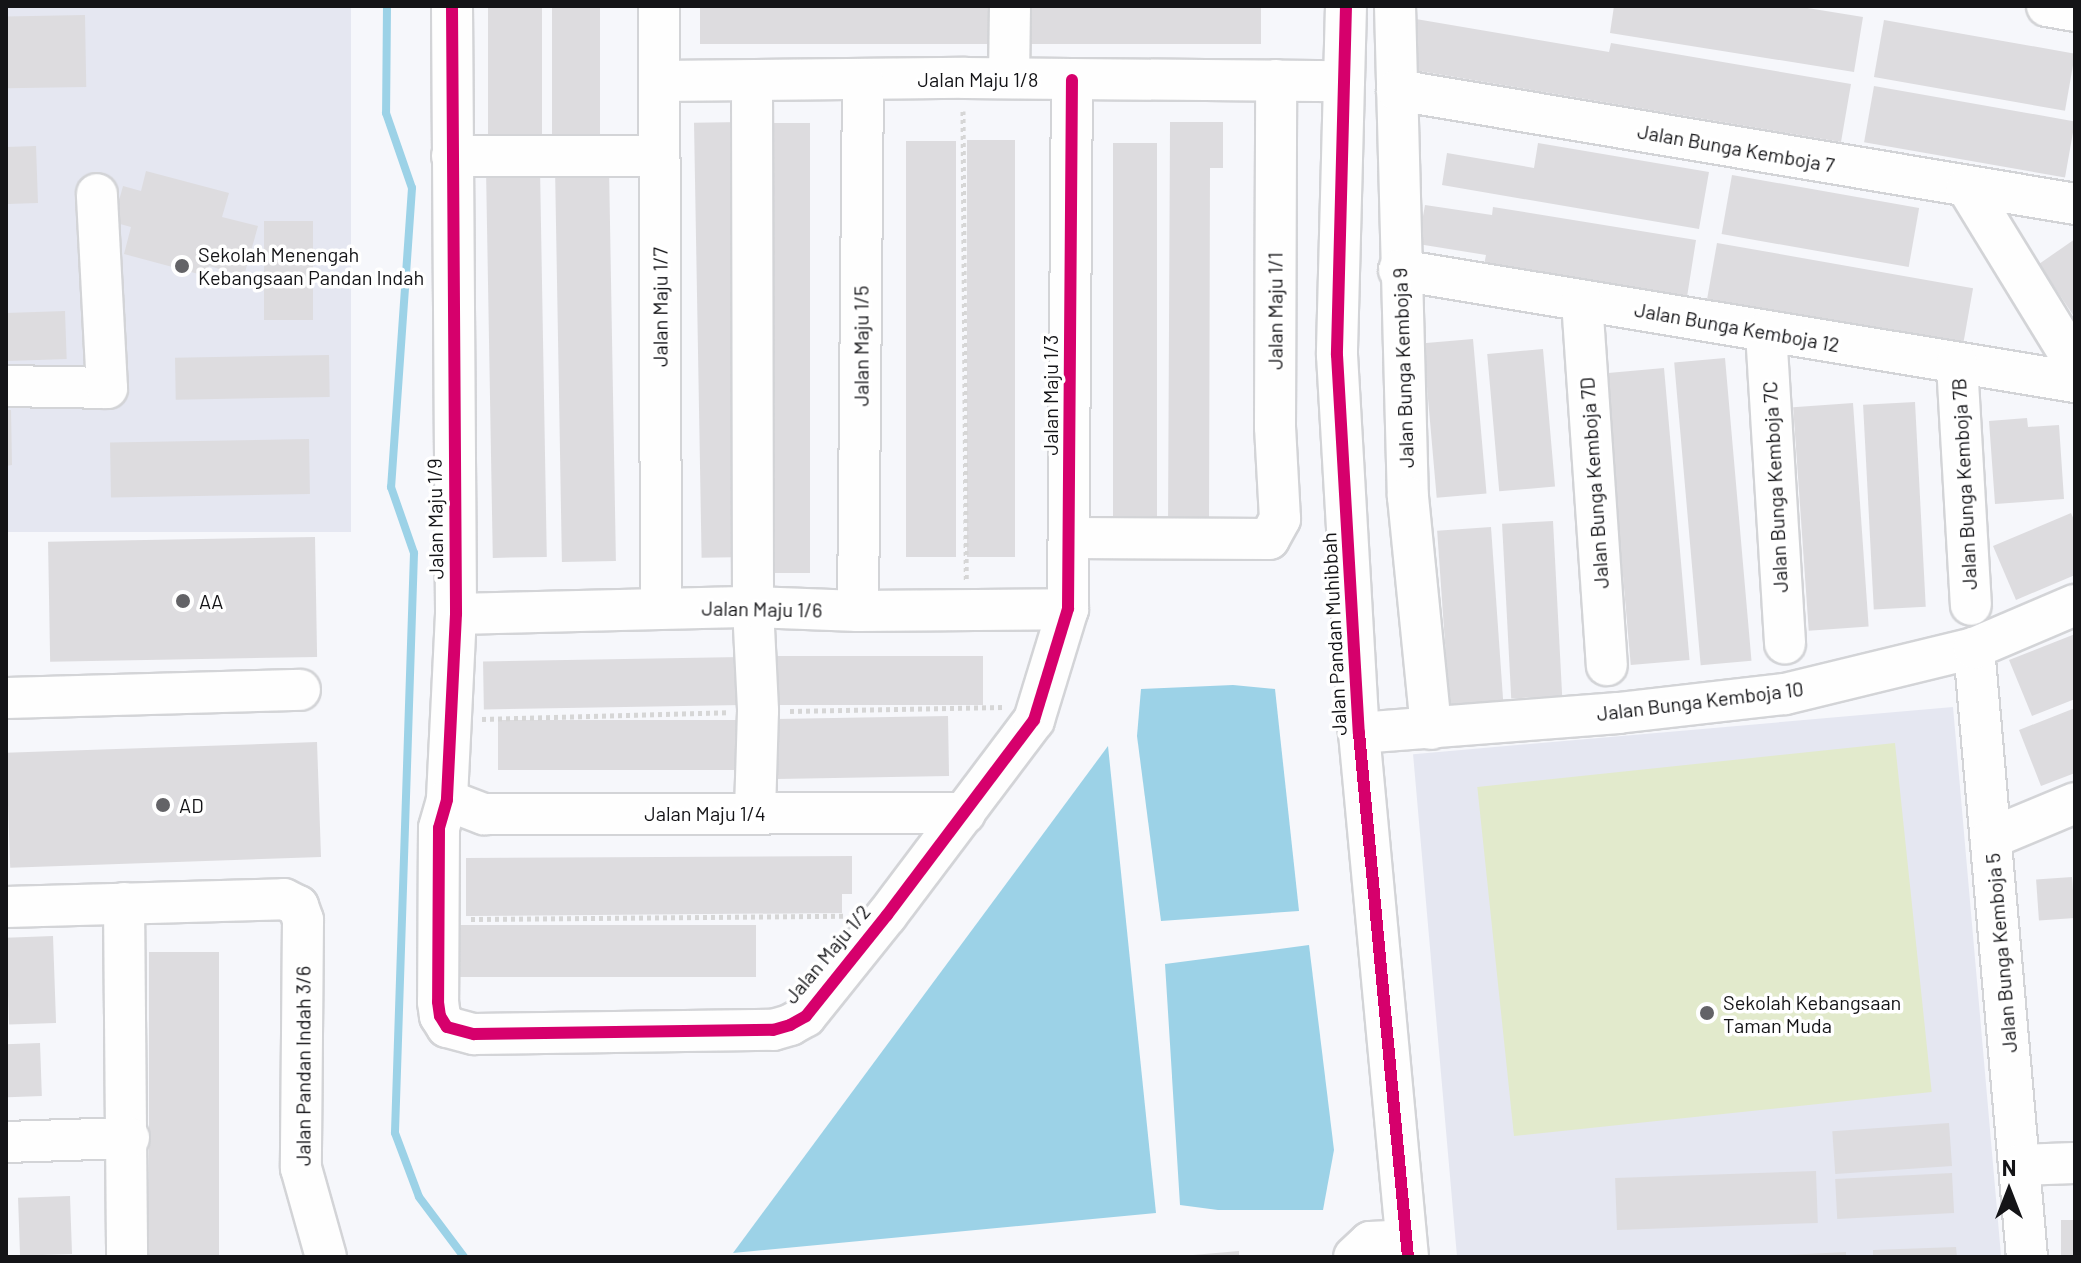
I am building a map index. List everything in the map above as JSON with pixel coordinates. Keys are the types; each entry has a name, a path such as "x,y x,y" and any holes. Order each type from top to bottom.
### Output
{"street":[{"name":"Jalan Maju 1/9","path":"447,1027 440,1016 438,1002 438,919 439,828 447,800 456,614 452,6"},
{"name":"Jalan Maju 1/7","path":"659,6 661,608"},
{"path":"1009,78 1010,6"},
{"name":"Jalan Pandan Muhibbah","path":"1346,6 1337,355 1359,733 1407,1249"},
{"name":"Jalan Bunga Kemboja 9","path":"1395,6 1399,270 1408,497 1431,729"},
{"name":"Jalan Maju 1/8","path":"661,81 965,78 1344,81"},
{"name":"Jalan Maju 1/3","path":"1037,707 1068,609 1071,538 1072,80"},
{"name":"Jalan Maju 1/1","path":"1071,538 1269,539 1280,519 1275,427 1276,80"},
{"path":"752,81 753,607 758,711 755,813"},
{"name":"Jalan Maju 1/5","path":"858,611 863,81"},
{"name":"Jalan Bunga Kemboja 7","path":"1397,90 2075,204"},
{"path":"452,156 659,156"},
{"path":"1967,187 2075,363"},
{"path":"6,386 107,388 97,194"},
{"name":"Jalan Bunga Kemboja 12","path":"1399,270 2075,382"},
{"name":"Jalan Bunga Kemboja 7D","path":"1582,301 1607,665"},
{"name":"Jalan Bunga Kemboja 7C","path":"1766,332 1785,643"},
{"name":"Jalan Bunga Kemboja 7B","path":"1957,364 1971,605"},
{"name":"Jalan Bunga Kemboja 10","path":"1359,733 1431,729 1785,694 1974,648 2075,605"},
{"name":"Jalan Maju 1/6","path":"456,614 753,607 858,611 1068,609"},
{"name":"Jalan Bunga Kemboja 5","path":"1974,648 2027,1257"},
{"path":"6,698 300,690"},
{"name":"Jalan Maju 1/2","path":"447,1027 474,1034 782,1027 806,1016 965,813 1034,720 1037,707"},
{"name":"Jalan Maju 1/4","path":"447,800 484,814 965,813"},
{"path":"1991,838 2075,803"},
{"path":"124,903 129,1138 127,1257"},
{"name":"Jalan Pandan Indah 3/6","path":"6,907 124,903 293,909 301,1168 326,1257"},
{"path":"6,1142 129,1138"},
{"path":"2019,1165 2075,1163"},
{"path":"1354,1257 1370,1242 1407,1249"}],"path":[{"path":"965,78 966,609"},
{"path":"438,919 887,915"}],"shaded area":[{"name":"Sekolah Menengah Kebangsaan Pandan Indah","path":"6,6 351,6 351,532 6,532"},
{"name":"Sekolah Kebangsaan Taman Muda","path":"1953,707 2001,1257 1457,1257 1413,754"}],"green space":[{"path":"1895,743 1932,1092 1514,1136 1477,787"}],"water":[{"path":"1233,685 1275,689 1299,911 1161,921 1137,736 1141,689"},
{"path":"1108,746 1156,1213 733,1253"},
{"path":"1309,945 1334,1150 1323,1210 1218,1210 1180,1205 1165,964"}],"building":[{"path":"488,6 542,6 542,147 488,147"},
{"path":"552,6 600,6 600,146 552,146"},
{"path":"700,6 992,6 992,44 700,44"},
{"path":"1013,6 1261,6 1261,44 1013,44"},
{"path":"1614,6 1795,6 1863,17 1854,72 1610,33"},
{"path":"85,15 86,87 7,88 6,16"},
{"path":"1410,18 1609,52 1611,43 1851,84 1841,142 1401,68"},
{"path":"1884,20 2075,54 2065,111 1874,77"},
{"path":"1874,86 2075,121 2065,178 1864,142"},
{"path":"742,122 750,557 702,558 694,123"},
{"path":"1170,122 1223,122 1223,168 1210,168 1209,531 1168,530"},
{"path":"758,123 810,123 810,573 758,573"},
{"path":"967,140 1015,140 1015,557 967,557"},
{"path":"906,141 956,141 956,557 906,557"},
{"path":"1113,143 1157,143 1157,531 1113,531"},
{"path":"1538,143 1709,172 1699,229 1442,185 1447,153 1534,168"},
{"path":"36,146 38,203 8,204 6,147"},
{"path":"609,166 616,561 562,562 555,167"},
{"path":"540,168 547,557 493,558 486,169"},
{"path":"146,171 229,193 222,217 258,226 244,276 209,266 206,276 124,254 131,227 113,222 123,186 141,191"},
{"path":"1732,175 1919,208 1909,267 1722,234"},
{"path":"1425,205 1492,215 1493,207 1696,240 1687,297 1484,265 1486,255 1418,244"},
{"path":"264,221 313,221 313,320 264,320"},
{"path":"2075,239 2075,318 2039,264"},
{"path":"1717,243 1973,288 1963,346 1707,301"},
{"path":"65,311 67,359 8,361 6,313"},
{"path":"1473,339 1487,493 1437,498 1423,343"},
{"path":"1543,349 1555,486 1499,491 1487,354"},
{"path":"329,355 330,397 176,400 175,358"},
{"path":"1725,358 1751,661 1701,665 1674,362"},
{"path":"1664,368 1690,660 1631,665 1605,373"},
{"path":"1915,402 1926,607 1874,609 1863,405"},
{"path":"1853,403 1869,626 1809,631 1793,407"},
{"path":"6,410 11,410 12,465 6,466"},
{"path":"2027,418 2028,427 2059,425 2064,499 1995,504 1989,421"},
{"path":"309,439 310,494 111,497 110,442"},
{"path":"2071,513 2075,522 2075,575 2016,600 1993,546"},
{"path":"1553,521 1562,696 1511,698 1502,524"},
{"path":"1491,527 1503,702 1449,705 1437,531"},
{"name":"AA","path":"315,537 317,657 50,662 48,542"},
{"path":"2075,634 2075,699 2032,716 2009,660"},
{"path":"765,656 983,656 983,705 765,705"},
{"path":"741,657 742,705 484,709 483,662"},
{"path":"2075,708 2075,773 2041,786 2019,730"},
{"path":"948,716 949,776 762,779 761,719"},
{"path":"498,720 744,720 744,770 498,770"},
{"name":"AD","path":"317,742 321,857 10,868 6,753"},
{"path":"852,856 852,894 842,894 842,913 466,916 466,858"},
{"path":"2072,877 2075,918 2039,920 2036,880"},
{"path":"442,925 756,925 756,977 442,977"},
{"path":"53,936 56,1023 9,1025 6,938"},
{"path":"149,952 219,952 219,1257 149,1257"},
{"path":"40,1043 42,1096 8,1097 6,1044"},
{"path":"1949,1123 1952,1166 1835,1174 1832,1131"},
{"path":"1816,1171 1818,1223 1617,1230 1615,1178"},
{"path":"1952,1173 1954,1213 1837,1219 1835,1179"},
{"path":"70,1196 72,1254 20,1256 18,1198"},
{"path":"2061,1220 2075,1220 2075,1257 2061,1257"},
{"path":"1956,1247 1957,1257 1873,1257 1873,1250"},
{"path":"1239,1251 1239,1257 1193,1257 1193,1255"},
{"path":"1846,1252 1846,1257 1786,1257 1786,1255"}],"waterway":[{"path":"387,6 386,113 412,188 391,487 414,553 395,1133 419,1197 464,1257"}],"cycle path":[{"path":"452,6 456,614 447,800 439,828 438,1002 440,1016 447,1027 474,1034 773,1030 790,1025 806,1016 887,915 1034,720 1068,609 1072,80"},
{"path":"1346,6 1337,355 1359,733 1408,1257"}],"place":[{"name":"Sekolah Menengah Kebangsaan Pandan Indah","path":"182,266"},
{"name":"AA","path":"183,601"},
{"name":"AD","path":"163,805"},
{"name":"Sekolah Kebangsaan Taman Muda","path":"1707,1013"}]}
